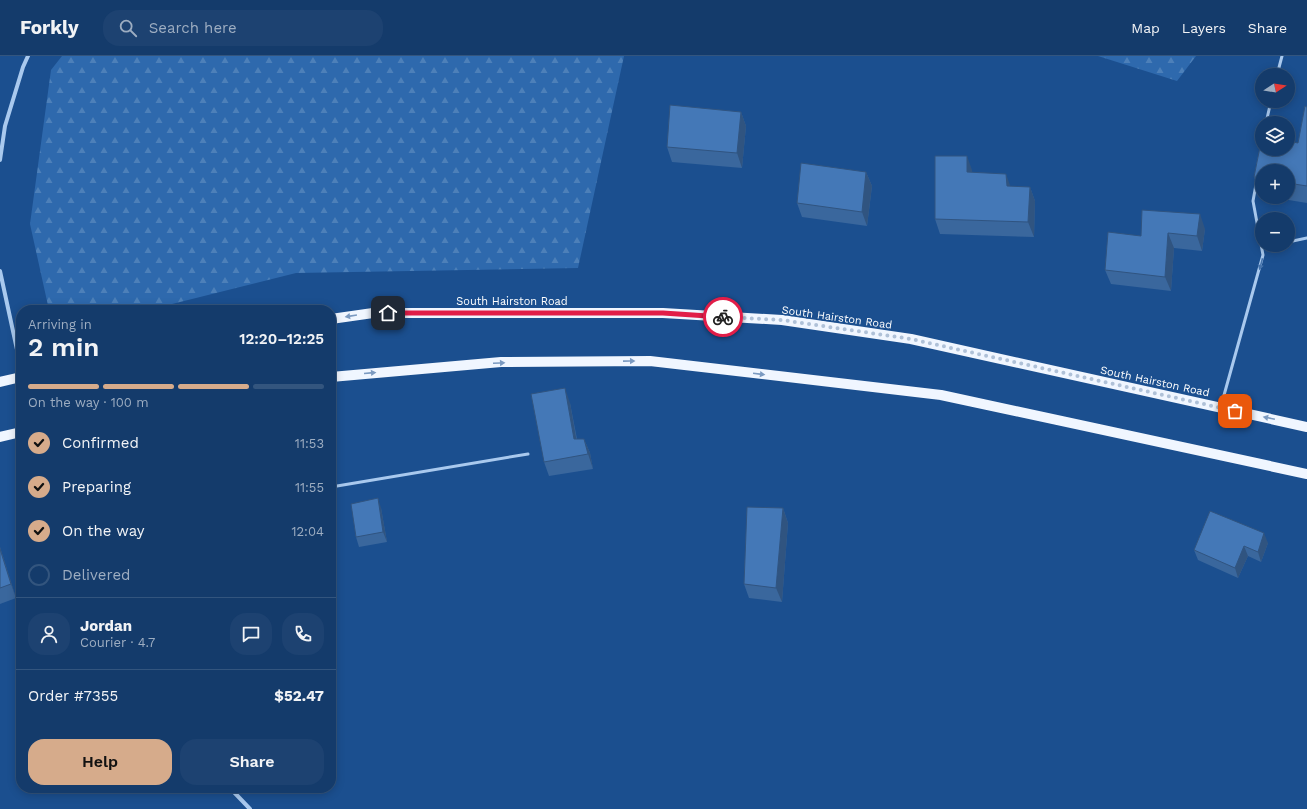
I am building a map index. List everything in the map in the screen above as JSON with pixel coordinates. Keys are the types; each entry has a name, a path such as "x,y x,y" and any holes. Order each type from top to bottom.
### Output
{"main road":[{"name":"South Hairston Road","path":"336,318 373,313 663,313 782,320 911,339 1307,427"},
{"path":"336,377 501,362 650,361 941,396 1307,474"},
{"path":"0,382 16,378"},
{"path":"0,437 16,433"}],"street":[{"path":"0,160 5,126 23,67 28,56"},
{"path":"0,271 16,345"},
{"path":"235,793 250,809"}],"lane":[{"path":"1279,68 1282,56"},
{"path":"1255,189 1253,201 1255,212"},
{"path":"1295,241 1307,238"},
{"path":"1221,407 1263,252"},
{"path":"336,486 528,454"}],"green space":[{"path":"62,56 624,56 578,268 296,273 168,305 48,305 30,224 51,70"},
{"path":"1098,56 1196,56 1177,81"}],"building":[{"path":"670,105 741,112 737,153 667,147"},
{"path":"1305,106 1307,107 1307,186 1295,184 1295,164 1257,164 1258,156 1295,156 1295,142 1298,143"},
{"path":"935,156 967,156 967,172 1006,174 1007,186 1030,187 1028,222 935,219"},
{"path":"801,163 866,172 862,212 797,203"},
{"path":"1142,210 1200,214 1197,236 1168,233 1165,277 1105,270 1108,232 1141,236"},
{"path":"565,388 574,439 584,439 588,454 544,462 531,394"},
{"path":"378,498 383,532 356,537 351,504"},
{"path":"747,507 783,508 776,588 744,584"},
{"path":"1210,511 1264,533 1258,552 1244,546 1235,568 1194,550"},
{"path":"0,549 11,584 0,588"}],"way so far":[{"path":"723,317 782,320 911,339 1235,411"}],"route":[{"path":"388,313 663,313 723,317"}]}
